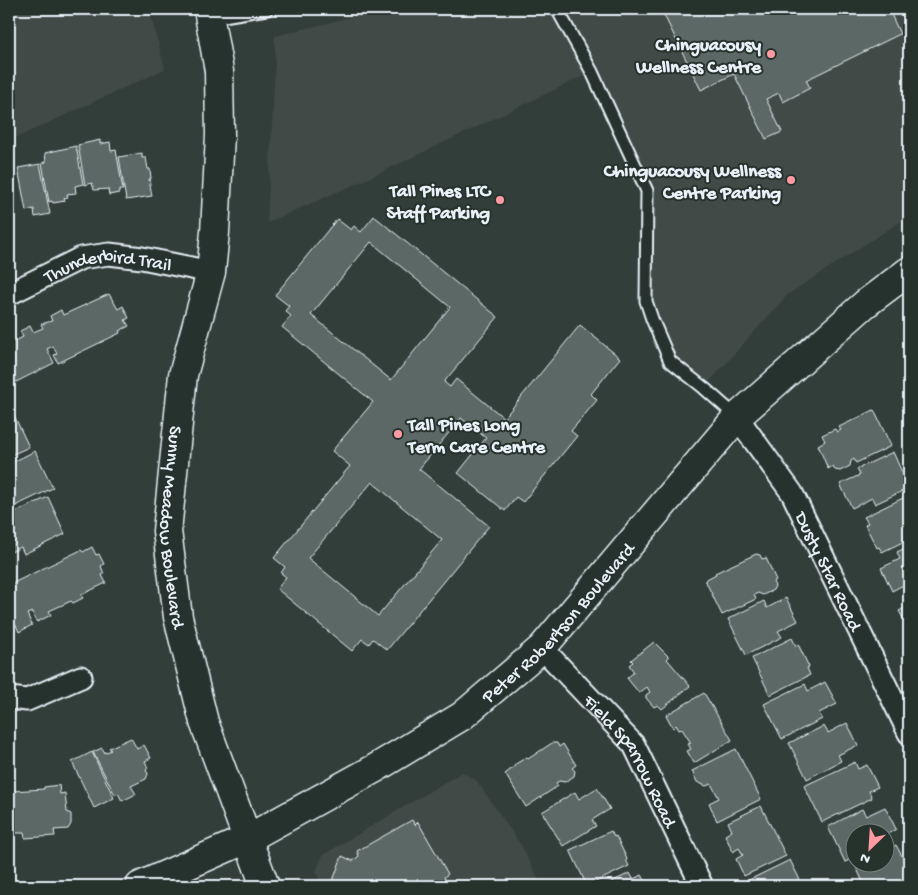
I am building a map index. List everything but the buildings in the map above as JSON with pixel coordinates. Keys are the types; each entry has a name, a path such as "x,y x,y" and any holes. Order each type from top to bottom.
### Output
{"street":[{"name":"Sunny Meadow Boulevard","path":"209,13 219,71 220,89 216,213 211,272 183,375 167,531 178,617 204,722 265,886"},
{"name":"Thunderbird Trail","path":"9,294 81,258 109,254 142,258 211,272"},
{"name":"Peter Robertson Boulevard","path":"140,886 247,839 374,769 462,716 542,648 737,417 865,304 909,271"},
{"name":"Dusty Star Road","path":"737,417 792,493 909,733"},
{"name":"Field Sparrow Road","path":"542,648 634,745 702,886"},
{"path":"9,698 27,700 81,677"}],"lane":[{"path":"209,13 267,9"},
{"path":"557,9 592,72 647,191 646,301 666,353 670,361 737,417"}],"shaded area":[{"path":"9,9 149,9 165,69 9,141"},
{"path":"383,9 909,9 909,216 787,295 704,388 670,361 652,319 647,191 592,72 367,179 267,223 275,36"},
{"path":"462,772 476,780 521,845 542,886 321,886 316,871 323,855"}],"place":[{"name":"Chinguacousy Wellness Centre","path":"771,54"},
{"name":"Chinguacousy Wellness Centre Parking","path":"791,180"},
{"name":"Tall Pines LTC Staff Parking","path":"500,200"},
{"name":"Tall Pines Long Term Care Centre","path":"398,434"}]}
